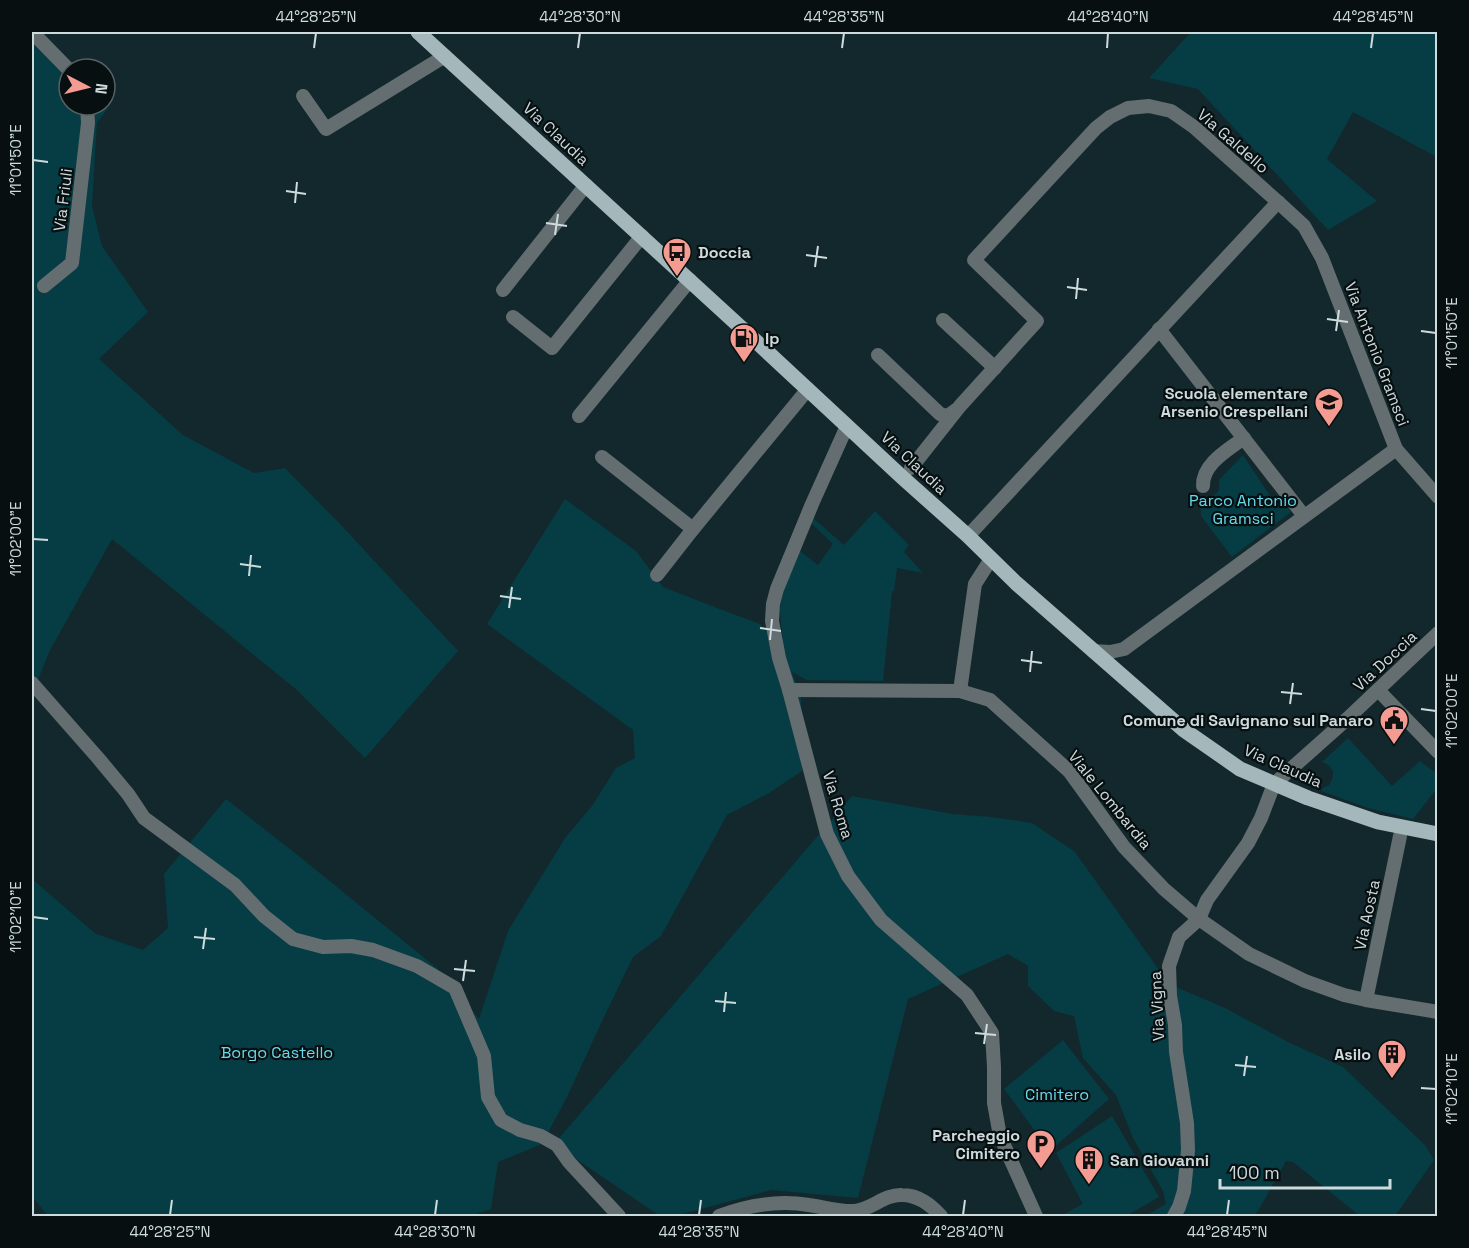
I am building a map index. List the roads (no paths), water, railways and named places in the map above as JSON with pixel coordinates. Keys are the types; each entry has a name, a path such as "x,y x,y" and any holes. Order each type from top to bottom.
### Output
{"main road":[{"name":"Via Claudia","path":"418,32 991,559 1185,730 1240,769 1314,801 1378,822 1437,834"}],"street":[{"path":"32,32 57,58"},
{"path":"303,96 326,129 445,56"},
{"name":"Via Galdello","path":"912,468 960,406 1037,321 974,260 1095,128 1110,117 1128,108 1149,106 1171,111 1194,127 1278,202"},
{"name":"Via Friuli","path":"44,285 72,263 88,117"},
{"path":"503,290 586,185"},
{"path":"968,536 1278,202"},
{"name":"Via Antonio Gramsci","path":"1124,649 1396,449 1322,258 1304,226 1278,202"},
{"path":"513,317 552,348 642,236"},
{"path":"579,416 690,280"},
{"path":"943,320 995,368"},
{"path":"1159,329 1304,516"},
{"path":"878,355 940,414 950,415 960,406"},
{"path":"657,575 808,389"},
{"name":"Via Roma","path":"847,426 777,589 772,621 779,658 827,834 848,876 881,920 967,995 992,1033 994,1103 1000,1136 1036,1216"},
{"path":"1203,486 1206,472 1212,463 1244,438"},
{"path":"1396,449 1437,497"},
{"path":"602,457 693,529"},
{"path":"960,691 975,584 991,559"},
{"name":"Via Doccia","path":"1274,784 1437,633"},
{"path":"1093,651 1110,652 1124,649 1119,673"},
{"path":"32,683 128,794 144,818 235,885 264,916 293,939 323,947 351,946 373,950 417,966 455,988 484,1056 488,1097 501,1120 557,1145 568,1162 618,1216"},
{"name":"Viale Lombardia","path":"789,690 960,691 990,700 1069,771 1124,847 1164,889 1199,919 1250,954 1305,981 1344,995 1437,1012"},
{"path":"1378,690 1437,752"},
{"name":"Via Vigna","path":"1174,1216 1184,1191 1188,1150 1187,1123 1170,996 1169,966 1179,937 1199,919 1207,900 1248,843 1261,818 1274,784"},
{"name":"Via Aosta","path":"1366,1000 1400,836"},
{"path":"719,1216 765,1203 814,1211 856,1211 891,1196 903,1195 925,1201 941,1216"}],"place":[{"name":"Doccia","path":"677,278"},
{"name":"Ip","path":"744,364"},
{"name":"Scuola elementare Arsenio Crespellani","path":"1329,428"},
{"name":"Comune di Savignano sul Panaro","path":"1394,746"},
{"name":"Asilo","path":"1392,1080"},
{"name":"Parcheggio Cimitero","path":"1041,1170"},
{"name":"San Giovanni","path":"1089,1186"}],"park label":[{"name":"Parco Antonio Gramsci","path":"1243,509"},
{"name":"Borgo Castello","path":"277,1052"},
{"name":"Cimitero","path":"1057,1094"}]}
